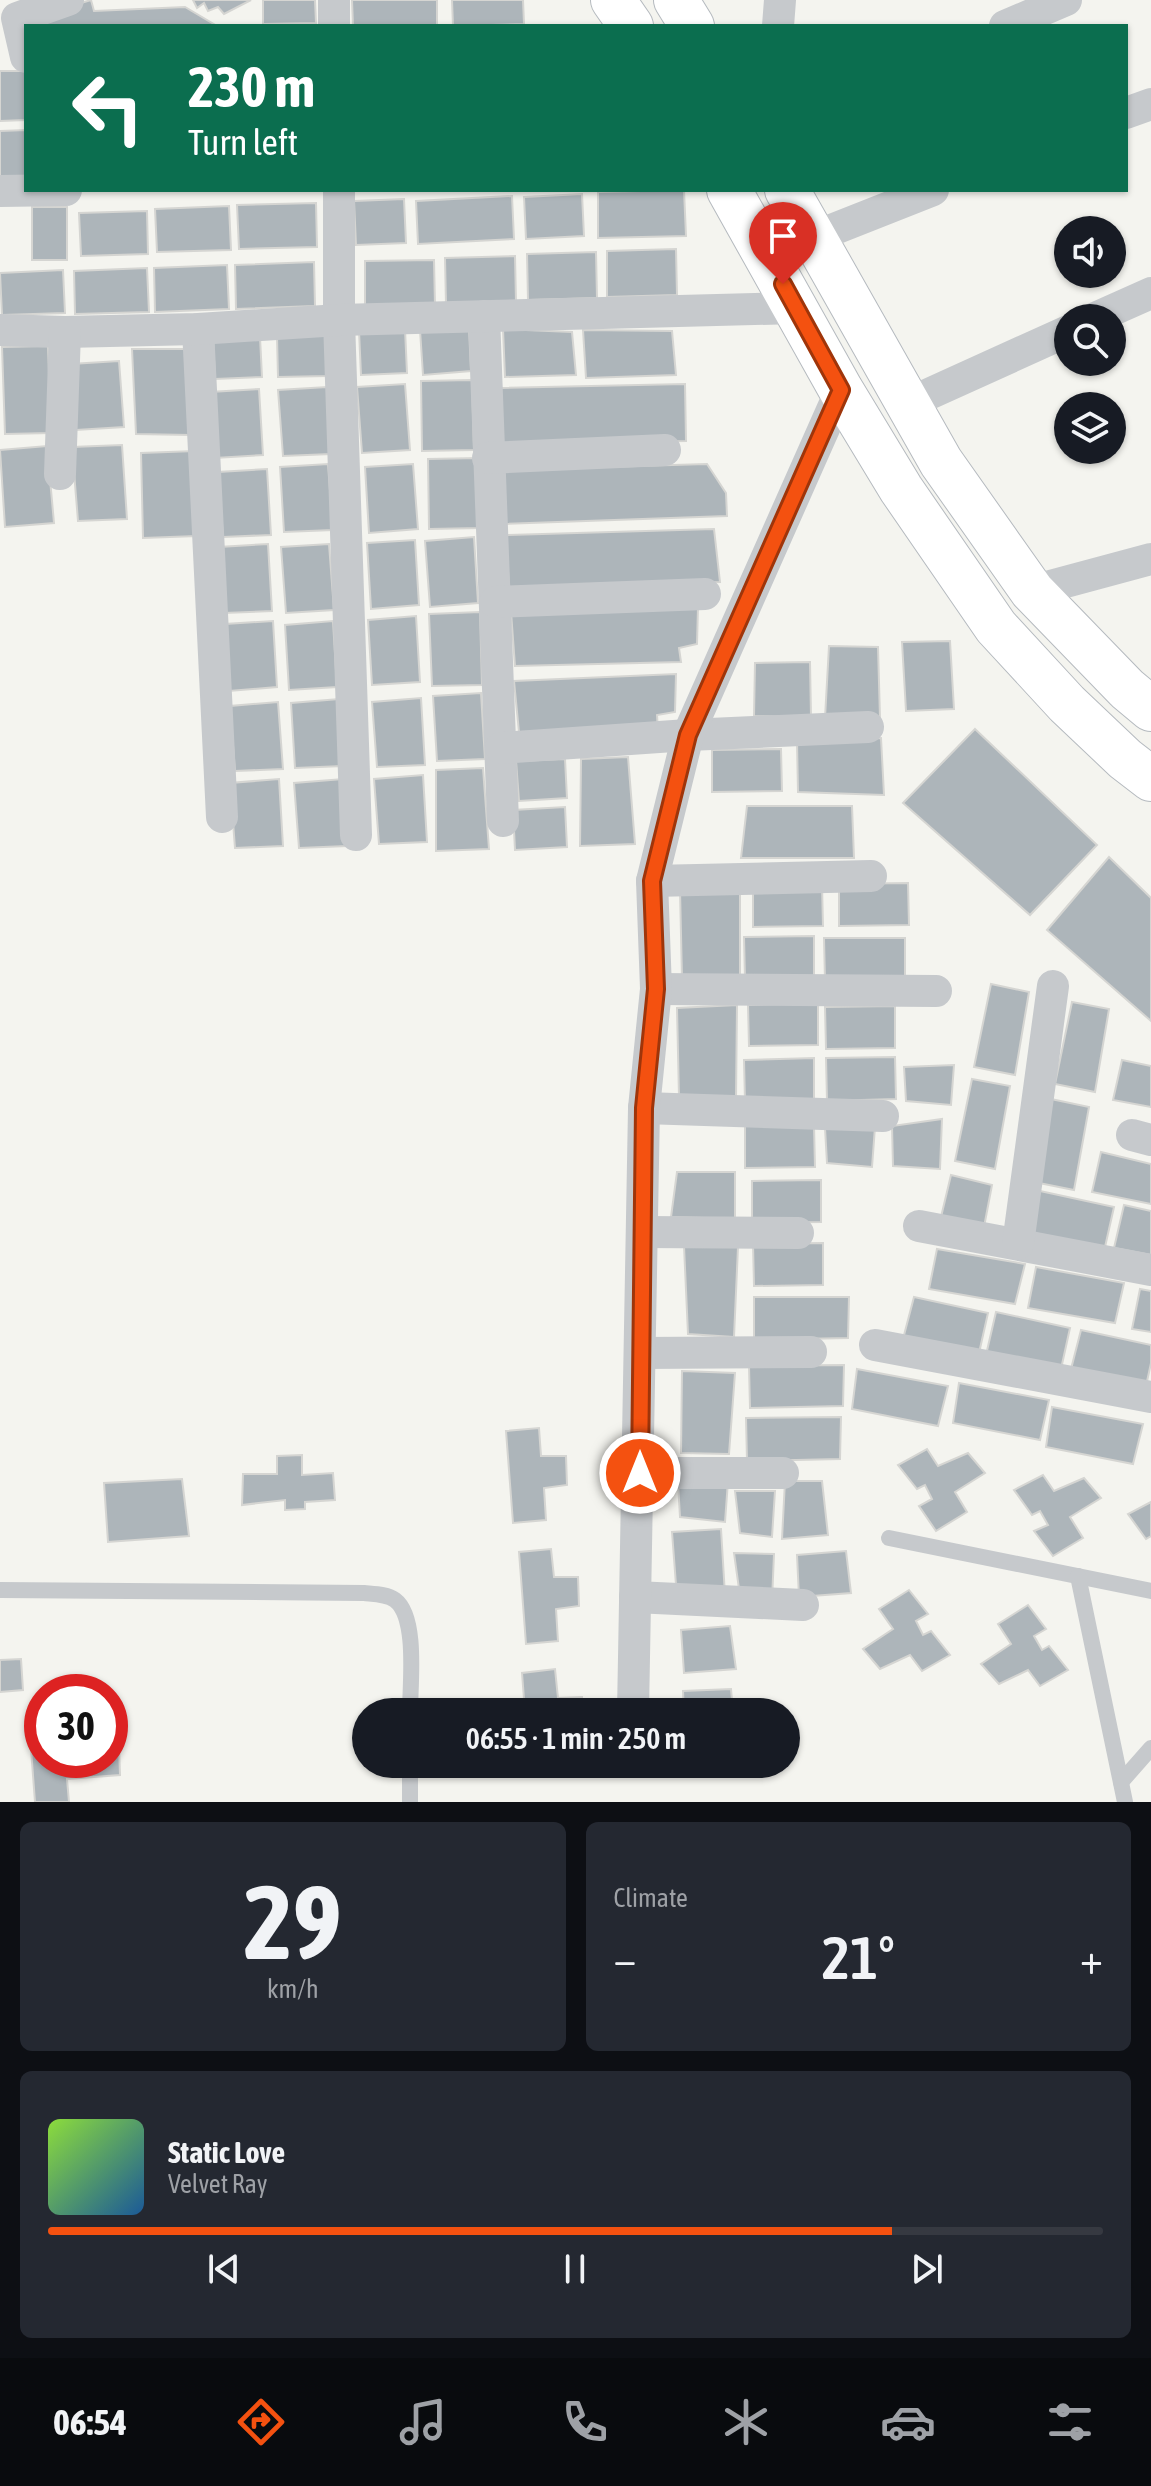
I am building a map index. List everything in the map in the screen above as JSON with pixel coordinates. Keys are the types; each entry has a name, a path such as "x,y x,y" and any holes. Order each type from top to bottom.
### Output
{"main road":[{"path":"613,0 630,24"},
{"path":"676,0 691,24"},
{"path":"730,192 841,390 901,489 996,627 1067,704 1151,779"},
{"path":"788,192 941,462 1032,591 1127,689 1151,709"}],"street":[{"path":"24,48 17,18 68,0"},
{"path":"334,0 334,24"},
{"path":"778,24 780,0"},
{"path":"1010,24 1066,0"},
{"path":"1128,112 1151,104"},
{"path":"0,191 24,191"},
{"path":"339,192 339,320 356,835"},
{"path":"814,237 928,192"},
{"path":"1126,304 1151,293"},
{"path":"0,330 198,329 339,320 796,308"},
{"path":"484,316 503,821"},
{"path":"198,329 222,817"},
{"path":"60,474 65,332"},
{"path":"909,403 1054,337"},
{"path":"633,1698 640,1473 644,1108 656,989 652,881 688,735 841,390"},
{"path":"488,458 665,450"},
{"path":"1032,591 1151,559"},
{"path":"495,602 705,594"},
{"path":"501,748 868,727"},
{"path":"652,881 871,876"},
{"path":"1018,1244 1053,986"},
{"path":"656,989 936,991"},
{"path":"644,1108 883,1116"},
{"path":"919,1226 1151,1270"},
{"path":"642,1232 798,1233"},
{"path":"875,1345 1151,1397"},
{"path":"640,1353 811,1352"},
{"path":"640,1473 783,1473"},
{"path":"635,1597 803,1605"}],"lane":[{"path":"889,1538 1151,1591"},
{"path":"1078,1576 1125,1802"},
{"path":"0,1590 364,1593 392,1597 402,1606 409,1625 410,1698"},
{"path":"1121,1782 1151,1748"},
{"path":"410,1778 410,1802"}],"building":[{"path":"91,0 94,11 185,7 214,24 32,24 31,18"},
{"path":"193,0 251,0 224,14 218,7 208,11 204,3 197,8"},
{"path":"263,0 315,0 316,23 263,24"},
{"path":"352,0 437,0 437,24 353,24"},
{"path":"452,0 523,0 524,24 453,24"},
{"path":"0,71 24,71 24,120 0,121"},
{"path":"24,130 24,179 0,180 0,131"},
{"path":"598,192 684,192 686,236 598,238"},
{"path":"582,194 584,236 526,239 524,197"},
{"path":"512,196 514,239 418,244 416,201"},
{"path":"404,199 406,243 356,245 354,201"},
{"path":"316,203 317,247 239,249 237,205"},
{"path":"229,206 231,250 157,252 155,209"},
{"path":"32,207 67,207 67,260 32,260"},
{"path":"147,211 148,254 81,256 79,213"},
{"path":"676,249 677,295 607,297 607,251"},
{"path":"596,252 597,298 528,300 527,254"},
{"path":"515,256 516,302 446,304 445,258"},
{"path":"434,260 435,305 365,307 365,261"},
{"path":"314,262 315,306 236,309 235,265"},
{"path":"227,265 229,309 155,312 154,268"},
{"path":"147,268 149,312 75,314 74,271"},
{"path":"63,270 65,313 2,315 0,273"},
{"path":"469,328 471,371 423,375 420,330"},
{"path":"405,329 407,373 361,375 359,331"},
{"path":"503,329 572,332 576,375 505,377"},
{"path":"583,330 672,331 676,375 586,378"},
{"path":"325,333 327,376 278,377 277,337"},
{"path":"260,337 262,377 215,379 213,339"},
{"path":"48,346 51,433 5,434 2,347"},
{"path":"132,349 186,349 190,435 136,434"},
{"path":"119,361 124,427 76,430 71,364"},
{"path":"472,380 474,450 422,451 421,381"},
{"path":"405,384 410,450 362,453 357,387"},
{"path":"685,384 686,441 503,444 500,388"},
{"path":"327,387 331,454 283,456 278,390"},
{"path":"259,389 263,455 215,458 210,392"},
{"path":"122,445 127,519 78,521 72,447"},
{"path":"47,446 54,523 5,527 0,450"},
{"path":"195,451 197,536 143,538 141,453"},
{"path":"479,458 480,528 429,529 428,459"},
{"path":"328,464 333,530 284,532 280,467"},
{"path":"413,464 418,529 369,533 365,467"},
{"path":"707,464 726,493 727,516 503,524 499,470"},
{"path":"267,469 271,535 223,537 218,472"},
{"path":"714,529 720,582 509,589 506,535"},
{"path":"474,537 478,603 430,607 425,541"},
{"path":"415,540 419,605 371,609 367,543"},
{"path":"268,544 272,611 224,613 219,547"},
{"path":"329,544 334,610 286,613 281,547"},
{"path":"698,607 697,644 679,648 681,662 515,666 511,612"},
{"path":"480,612 482,685 432,686 429,614"},
{"path":"416,616 420,682 372,685 368,620"},
{"path":"273,621 277,687 229,691 225,624"},
{"path":"333,621 337,687 289,690 285,625"},
{"path":"950,641 954,709 906,711 902,642"},
{"path":"829,646 878,647 880,718 825,718"},
{"path":"810,662 811,717 754,716 755,663"},
{"path":"676,674 675,712 657,715 658,730 519,732 514,681"},
{"path":"481,693 485,759 437,761 433,696"},
{"path":"421,698 425,765 377,767 372,702"},
{"path":"339,699 343,766 295,768 291,703"},
{"path":"278,702 283,769 235,771 230,706"},
{"path":"975,729 1097,845 1030,915 903,803"},
{"path":"881,738 884,795 798,792 797,742"},
{"path":"781,749 782,791 712,792 712,750"},
{"path":"628,757 635,844 580,846 581,759"},
{"path":"565,759 567,798 519,801 516,761"},
{"path":"483,768 489,849 436,851 436,770"},
{"path":"423,775 427,842 379,844 374,779"},
{"path":"279,779 283,846 235,848 230,783"},
{"path":"343,779 347,846 299,848 294,783"},
{"path":"747,806 852,806 854,858 741,858"},
{"path":"565,807 567,847 515,850 513,810"},
{"path":"1109,857 1151,898 1151,1021 1047,930"},
{"path":"908,883 909,925 839,926 839,884"},
{"path":"822,884 823,926 753,927 753,885"},
{"path":"740,887 740,979 682,979 680,890"},
{"path":"814,936 814,978 745,979 744,937"},
{"path":"824,938 905,938 905,980 825,981"},
{"path":"991,984 1029,992 1015,1075 974,1067"},
{"path":"1072,1002 1109,1009 1095,1092 1055,1084"},
{"path":"818,1003 818,1045 749,1046 748,1005"},
{"path":"737,1005 736,1098 679,1097 677,1008"},
{"path":"895,1006 895,1048 826,1049 825,1007"},
{"path":"895,1057 896,1099 827,1101 826,1058"},
{"path":"814,1058 814,1100 745,1102 744,1060"},
{"path":"1122,1060 1151,1066 1151,1107 1113,1100"},
{"path":"954,1065 951,1105 906,1101 904,1067"},
{"path":"972,1079 1010,1086 995,1169 955,1161"},
{"path":"1051,1099 1089,1107 1074,1190 1034,1182"},
{"path":"942,1119 940,1169 893,1166 892,1126"},
{"path":"814,1125 815,1167 745,1168 745,1126"},
{"path":"875,1127 872,1167 827,1163 825,1128"},
{"path":"1101,1152 1151,1164 1151,1204 1092,1192"},
{"path":"677,1172 735,1172 735,1219 671,1217"},
{"path":"951,1175 992,1185 984,1227 941,1217"},
{"path":"821,1180 821,1222 752,1223 752,1181"},
{"path":"1040,1191 1114,1207 1105,1247 1030,1234"},
{"path":"1124,1205 1151,1211 1151,1255 1114,1248"},
{"path":"823,1243 823,1285 754,1286 753,1244"},
{"path":"684,1246 738,1247 734,1337 688,1334"},
{"path":"937,1249 1025,1264 1015,1304 929,1289"},
{"path":"1036,1267 1124,1283 1115,1323 1028,1308"},
{"path":"1140,1289 1151,1291 1151,1332 1132,1329"},
{"path":"754,1297 849,1297 848,1338 754,1340"},
{"path":"914,1297 988,1313 979,1353 903,1339"},
{"path":"996,1312 1070,1328 1061,1369 986,1355"},
{"path":"1081,1330 1151,1345 1146,1386 1070,1373"},
{"path":"844,1365 843,1406 750,1408 749,1366"},
{"path":"857,1369 948,1386 938,1426 852,1409"},
{"path":"682,1371 735,1373 729,1454 681,1453"},
{"path":"959,1383 1049,1400 1040,1440 953,1423"},
{"path":"1052,1407 1143,1424 1133,1464 1046,1447"},
{"path":"841,1417 840,1459 747,1461 746,1418"},
{"path":"539,1428 541,1456 566,1456 567,1485 544,1488 546,1520 513,1523 506,1431"},
{"path":"927,1449 938,1466 968,1453 985,1473 955,1492 967,1512 936,1531 919,1506 932,1499 925,1485 917,1489 898,1465"},
{"path":"302,1455 302,1475 333,1473 335,1500 305,1502 305,1509 285,1510 285,1500 242,1505 243,1474 277,1474 277,1456"},
{"path":"1043,1475 1054,1491 1084,1478 1101,1498 1070,1517 1083,1538 1053,1556 1034,1531 1048,1525 1040,1511 1032,1515 1014,1490"},
{"path":"182,1479 189,1536 108,1542 104,1483"},
{"path":"728,1481 725,1522 680,1517 678,1483"},
{"path":"785,1481 822,1481 828,1535 782,1539"},
{"path":"735,1491 775,1491 772,1537 740,1533"},
{"path":"1151,1502 1151,1536 1146,1539 1128,1514"},
{"path":"721,1529 725,1595 677,1598 672,1532"},
{"path":"551,1549 554,1577 578,1577 579,1606 556,1609 558,1641 526,1644 519,1552"},
{"path":"846,1551 851,1593 799,1597 797,1555"},
{"path":"734,1553 774,1554 772,1600 740,1596"},
{"path":"909,1590 928,1614 916,1621 923,1635 931,1631 950,1655 922,1671 910,1655 880,1669 863,1649 893,1629 879,1609"},
{"path":"1028,1605 1046,1629 1034,1636 1042,1650 1049,1646 1068,1670 1040,1686 1028,1670 999,1684 981,1664 1011,1644 998,1624"},
{"path":"730,1626 736,1669 684,1673 681,1630"},
{"path":"21,1659 23,1690 0,1692 0,1660"},
{"path":"555,1669 558,1698 524,1698 522,1673"},
{"path":"731,1689 732,1698 683,1698 683,1691"},
{"path":"33,1778 80,1778 67,1779 69,1802 35,1802"}],"route":[{"path":"640,1473 644,1108 656,989 652,881 688,735 841,390 783,284"}]}
